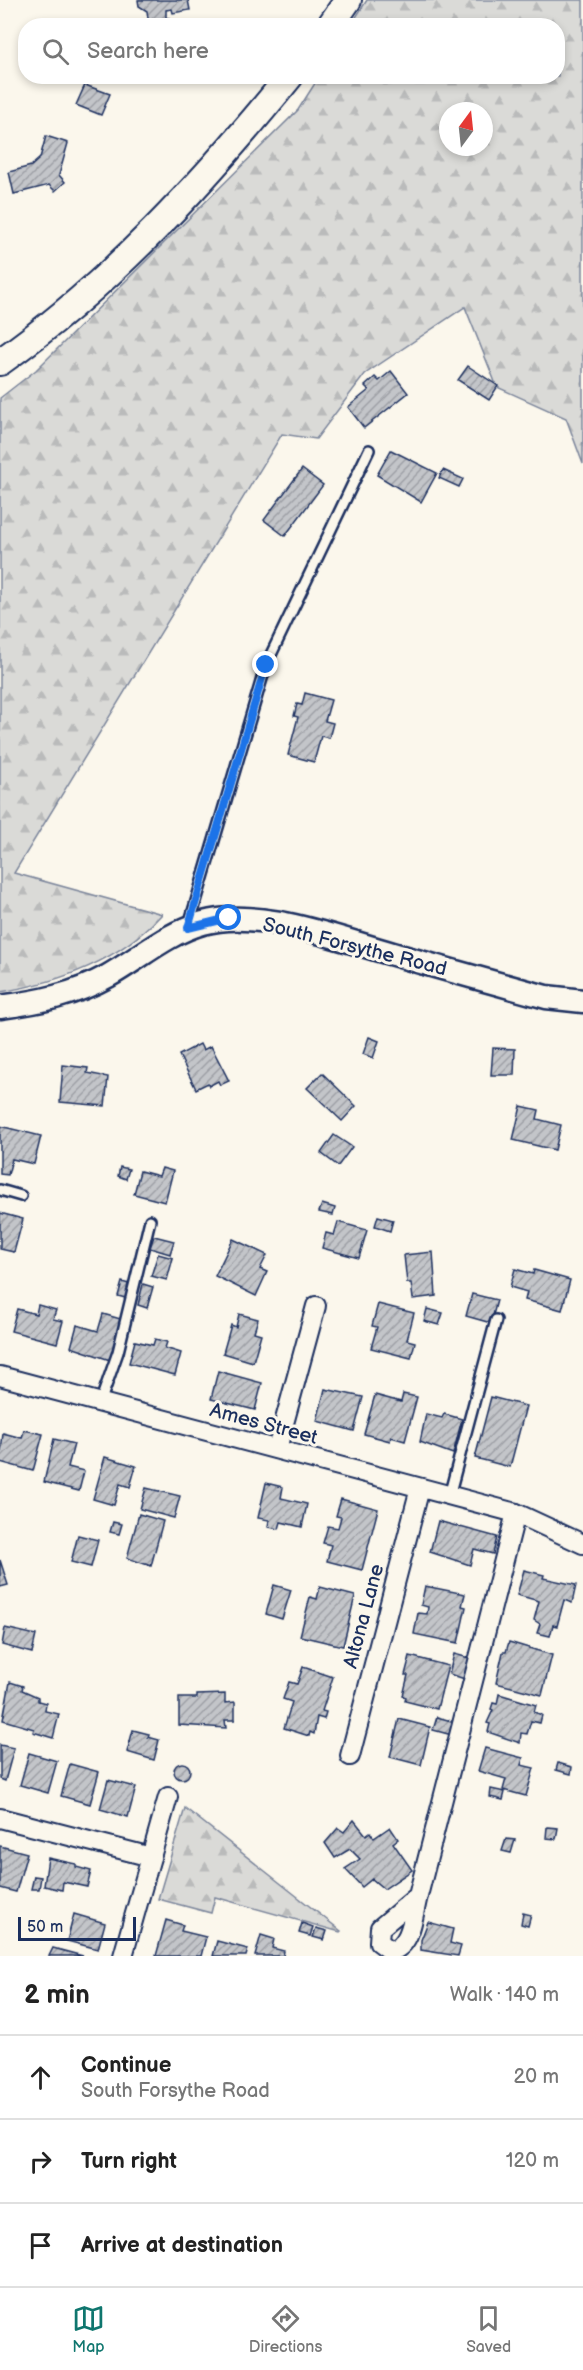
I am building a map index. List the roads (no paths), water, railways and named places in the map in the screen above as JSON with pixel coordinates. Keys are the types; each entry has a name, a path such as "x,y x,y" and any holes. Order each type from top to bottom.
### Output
{"main road":[{"path":"336,18 348,0"},
{"path":"0,362 57,319 131,251 214,168 283,84"}],"street":[{"name":"South Forsythe Road","path":"0,1007 39,1001 78,990 110,975 165,939 188,928 229,918 276,923 546,997 583,1001"},
{"path":"277,1449 316,1306"},
{"name":"Ames Street","path":"0,1376 516,1513 583,1544"},
{"name":"Altona Lane","path":"350,1756 420,1488"},
{"path":"418,1896 516,1513"},
{"path":"123,1956 168,1797"},
{"path":"0,1818 151,1857"}],"lane":[{"path":"188,928 266,665 369,450"},
{"path":"0,1190 21,1196"},
{"path":"100,1403 118,1352 150,1220"},
{"path":"449,1496 496,1320"}]}
